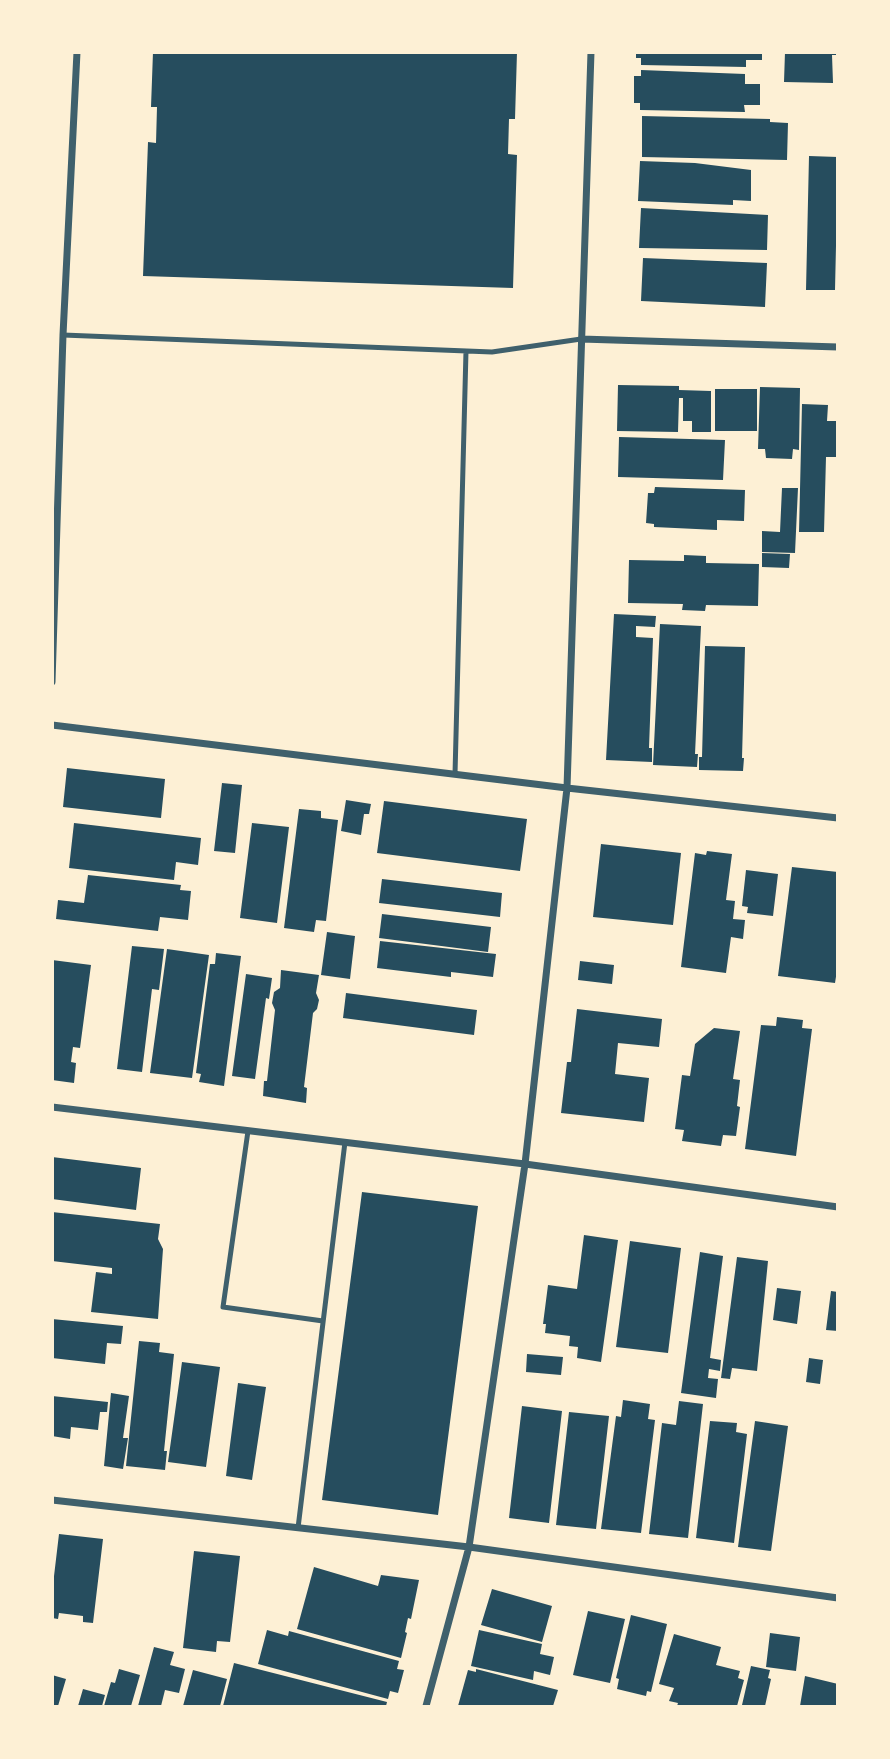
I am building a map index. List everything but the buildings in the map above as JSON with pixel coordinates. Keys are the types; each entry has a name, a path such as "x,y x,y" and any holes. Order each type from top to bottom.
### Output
{"street":[{"path":"52,682 63,335 77,52"},
{"path":"426,1706 469,1547 525,1164 567,788 591,52"},
{"path":"52,332 63,335"},
{"path":"580,339 838,347"},
{"path":"52,724 567,788 838,818"},
{"path":"52,1107 525,1164 838,1207"},
{"path":"52,1500 469,1547 838,1598"}],"lane":[{"path":"63,335 492,352 580,339"},
{"path":"455,774 466,351"},
{"path":"248,1131 223,1307 323,1321"},
{"path":"298,1528 345,1142"}]}
